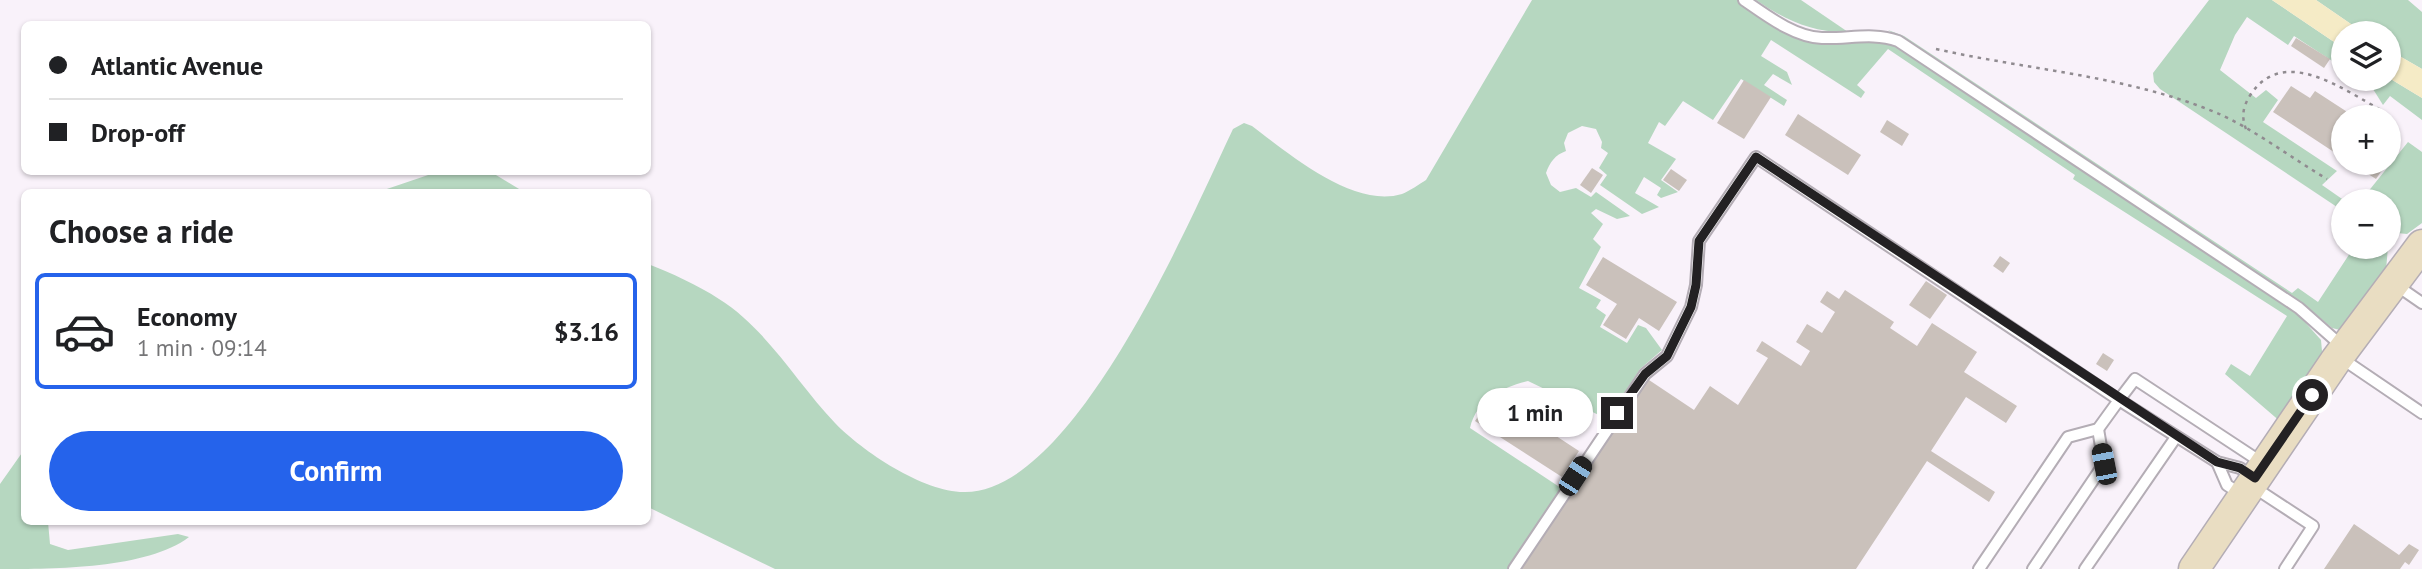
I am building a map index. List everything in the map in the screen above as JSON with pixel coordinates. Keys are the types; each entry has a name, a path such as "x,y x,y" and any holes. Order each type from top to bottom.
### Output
{"main road":[{"path":"2194,569 2342,352 2421,250"}],"lane":[{"path":"1744,0 1785,26 1811,36 1882,35 1898,41 2299,307 2342,352 2422,413"},
{"path":"1514,569 1645,374 1667,356 1691,307 1696,285 1699,241 1756,157 2119,400 2217,462 2240,468 2253,481"},
{"path":"2394,283 2422,303"},
{"path":"1979,569 2068,437 2098,429 2135,379 2253,481 2313,526 2285,569"},
{"path":"2033,569 2104,464 2098,429"},
{"path":"2085,569 2176,437"},
{"path":"2217,462 2227,485 2253,481"}],"path":[{"path":"1933,48 2137,87 2196,105 2221,114 2327,179"},
{"path":"2247,131 2242,119 2244,106 2264,78 2279,72 2300,71 2372,105"}],"green space":[{"path":"1532,0 1737,0 1799,39 1815,42 1876,41 1894,45 2295,311 2321,340 2323,362 2282,423 2225,374 2231,364 2250,376 2287,316 2073,179 2075,175 1888,49 1857,85 1865,92 1861,98 1771,40 1761,56 1787,72 1792,85 1773,74 1764,85 1787,100 1784,106 1741,79 1713,120 1683,101 1665,126 1659,122 1648,143 1676,159 1661,180 1678,192 1661,198 1657,195 1661,188 1644,177 1635,193 1659,207 1642,214 1600,185 1607,175 1599,168 1608,153 1601,148 1602,142 1596,129 1582,126 1568,133 1564,143 1566,151 1549,165 1546,173 1551,185 1560,192 1576,188 1591,197 1596,192 1630,216 1617,219 1596,209 1591,213 1603,224 1593,239 1601,247 1579,288 1601,300 1596,308 1606,315 1600,327 1627,343 1638,325 1646,328 1662,350 1640,369 1607,419 1528,381 1500,391 1478,409 1470,428 1561,488 1507,569 775,569 651,508 651,265 702,289 736,311 766,340 835,423 861,446 912,478 948,490 964,492 1006,481 1047,448 1087,401 1125,344 1159,282 1233,129 1244,123 1252,126 1322,176 1363,194 1402,194 1426,180"},
{"path":"1756,0 1801,0 1848,32 1799,24"},
{"path":"2209,0 2272,0 2331,40 2331,60 2294,36 2288,45 2247,17 2235,35 2220,70 2256,98 2266,90 2278,100 2263,122 2331,167 2333,175 2322,185 2331,191 2331,203 2160,89 2154,82 2153,73"},
{"path":"2316,0 2408,0 2422,12 2422,69 2401,57 2401,21 2347,21"},
{"path":"1888,30 1904,36 2292,293 2298,288 2318,302 2346,259 2387,259 2386,270 2340,330 2332,328 2304,304"},
{"path":"2401,85 2422,98 2422,120 2390,96 2383,105 2374,91 2401,91"},
{"path":"2408,142 2422,152 2422,223 2407,234 2401,233 2401,189 2370,189 2381,175 2401,175 2401,151"},
{"path":"428,175 496,175 519,189 387,189"},
{"path":"21,454 21,525 48,525 50,544 68,550 178,534 189,537 171,548 125,561 73,567 0,569 0,484"}],"sand":[{"path":"2272,0 2316,0 2347,21 2331,21 2331,40"},
{"path":"2401,57 2422,69 2422,98 2401,85"}],"building":[{"path":"2296,38 2330,59 2324,68 2291,46"},
{"path":"1744,80 1771,97 1744,139 1717,123"},
{"path":"2291,86 2310,98 2315,91 2337,105 2331,105 2331,150 2273,112"},
{"path":"1798,114 1861,155 1848,175 1785,135"},
{"path":"1887,120 1909,134 1902,146 1880,132"},
{"path":"1592,168 1603,175 1591,193 1580,185"},
{"path":"1671,169 1687,180 1679,191 1663,180"},
{"path":"2000,256 2010,263 2003,273 1993,266"},
{"path":"1603,257 1677,302 1659,331 1639,318 1626,339 1603,325 1617,304 1586,285"},
{"path":"1926,281 1947,295 1930,319 1909,305"},
{"path":"1845,290 1894,322 1890,328 1917,346 1932,323 1977,352 1964,372 2017,406 2006,423 1966,397 1931,451 1995,492 1989,502 1927,461 1856,569 1521,569 1646,378 1694,410 1710,386 1738,405 1768,358 1756,351 1762,341 1801,366 1810,351 1796,342 1807,324 1822,333 1835,312 1820,302 1827,291 1839,299"},
{"path":"2103,353 2114,360 2107,371 2096,364"},
{"path":"1501,400 1579,451 1562,477 1475,421 1485,406 1494,412"},
{"path":"2354,524 2399,555 2409,544 2419,550 2409,565 2405,562 2400,569 2324,569"}],"route":[{"path":"1617,413 1645,374 1667,356 1691,307 1696,285 1699,241 1756,157 2119,400 2217,462 2240,468 2255,478 2312,395"}]}
